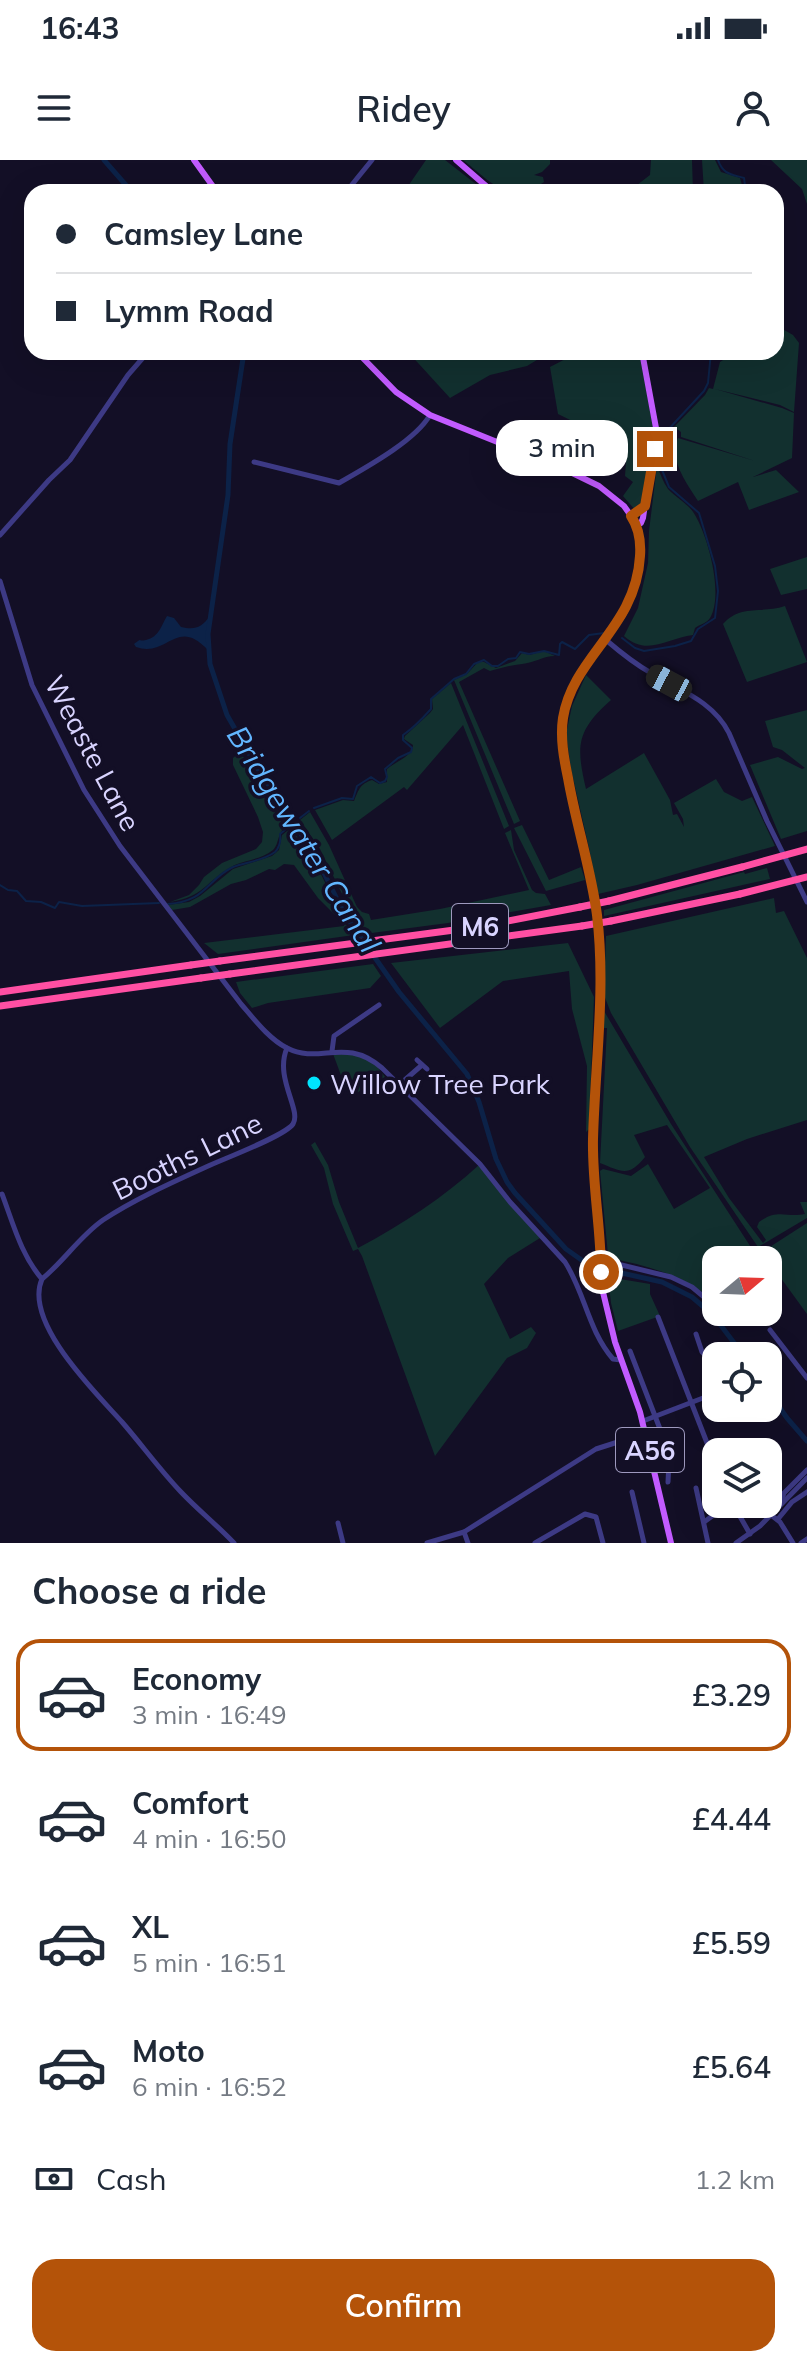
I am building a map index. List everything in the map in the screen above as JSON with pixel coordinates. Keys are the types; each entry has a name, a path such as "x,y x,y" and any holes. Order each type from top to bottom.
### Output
{"highway":[{"name":"M6","path":"0,992 477,927 609,901 807,849"},
{"name":"M6","path":"0,1006 582,926 807,877"}],"main road":[{"path":"194,160 211,184"},
{"path":"456,160 484,184"},
{"name":"A56","path":"365,360 396,392 430,415 582,476 610,493 636,526 640,549 634,591 623,615 584,668 568,698 563,719 563,751 597,913 599,1006 593,1165 601,1272 607,1313 643,1421 671,1543"},
{"path":"636,526 643,521 656,428 643,360"},
{"path":"631,516 645,506"}],"street":[{"path":"352,184 372,160"},
{"path":"0,535 70,460 141,360"},
{"path":"254,462 339,483 370,467 421,429 430,415"},
{"name":"Weaste Lane","path":"0,581 32,685 84,790 120,846 241,1004 287,1048"},
{"path":"606,640 649,672 702,702 719,717 807,902"},
{"path":"332,1051 334,1036 379,1005"},
{"path":"287,1048 315,1055 332,1051 363,1056 399,1085 480,1164 565,1262 601,1344 613,1359 621,1360"},
{"name":"Booths Lane","path":"42,1279 102,1221 146,1195 292,1126 295,1111 286,1089 282,1066 287,1048"},
{"path":"399,1085 422,1065"},
{"path":"2,1194 20,1243 42,1279 38,1291 39,1302 65,1357 79,1377 181,1492 234,1543"},
{"path":"601,1261 671,1277 702,1295"},
{"path":"658,1317 705,1438"},
{"path":"769,1329 807,1378"},
{"path":"696,1334 702,1352"},
{"path":"630,1351 668,1453 668,1482"},
{"path":"643,1421 702,1398"},
{"path":"427,1543 464,1532 596,1449 646,1433"},
{"path":"782,1500 784,1493 807,1470"},
{"path":"782,1502 807,1478"},
{"path":"696,1488 708,1543"},
{"path":"632,1492 644,1543"},
{"path":"793,1543 778,1519 792,1502 807,1492"},
{"path":"535,1543 585,1514 596,1517 603,1543"},
{"path":"704,1522 708,1518"},
{"path":"741,1518 750,1534"},
{"path":"736,1543 768,1518"},
{"path":"338,1523 343,1543"},
{"path":"464,1532 468,1543"},
{"path":"801,1543 807,1539"}],"green space":[{"path":"426,160 445,160 476,184 410,184"},
{"path":"463,160 550,160 542,172 534,175 543,177 544,182 541,184 491,183"},
{"path":"651,160 692,160 693,184 638,184 650,175"},
{"path":"702,160 715,160 721,172 740,178 742,184 704,184"},
{"path":"771,160 807,160 807,204 802,189"},
{"path":"784,330 799,343 794,412 780,405 715,389 794,413 792,458 753,477 776,470 799,492 749,510 738,482 698,501 684,479 677,463 678,438 755,461 681,437 681,432 674,427 709,388 713,389 720,362 784,360"},
{"path":"415,360 537,360 527,366 490,375 450,398"},
{"path":"564,360 640,360 653,427 643,507 636,511 623,496 633,482 625,476 627,448 558,414 550,367"},
{"path":"657,466 668,489 689,508 700,525 713,566 715,595 710,618 695,628 693,635 649,646 624,636 638,608 648,563"},
{"path":"807,557 807,589 781,595 770,569"},
{"path":"785,606 807,662 747,682 723,624 736,614"},
{"path":"539,652 555,656 490,671 484,668 459,682 520,821 514,824 454,680 467,674 478,662 496,668 515,661 522,653 530,655"},
{"path":"586,675 611,700 591,721 582,740 580,750 586,789 644,753 670,800 673,815 677,814 684,827 674,803 716,779 724,792 742,801 752,797 775,846 598,894 566,734 572,706"},
{"path":"451,683 509,826 504,829 463,725 407,790 404,787 332,840 315,810 343,800 354,801 360,788 372,780 379,784 387,782 387,769 412,749 413,745 404,739 405,736 433,709 432,699"},
{"path":"807,710 807,831 781,839 750,765 778,757 805,768 782,750 773,747 765,721"},
{"path":"240,752 288,823 273,850 231,867 198,893 170,902 189,895 204,877 222,863 256,849 262,842 263,832 258,817 233,765 233,758"},
{"path":"310,812 357,907 369,914 371,920 529,890 505,833 511,830 514,850 532,890 545,894 551,905 364,934 320,849 300,820"},
{"path":"522,825 549,880 581,867 585,880 546,891 514,828"},
{"path":"291,828 324,880 332,911 354,935 218,954 204,943 344,926 294,865 284,864 275,870 269,869 231,884 190,907 172,910 168,905 189,902 233,869 272,856 279,850 282,835"},
{"path":"767,868 770,879 604,916 604,910"},
{"path":"774,898 776,913 784,911 807,958 807,1120 747,1139 704,1157 729,1198 763,1243 766,1240 757,1227 766,1218 777,1214 805,1214 800,1202 807,1202 807,1218 760,1246 757,1246 690,1147 611,1013 604,995 606,936"},
{"path":"568,943 594,997 589,1129 586,1132 587,1066 572,1009 569,971 503,981 440,1028 391,963"},
{"path":"373,964 381,976 370,988 252,1008 236,982"},
{"path":"604,1011 671,1124 750,1246 702,1246 702,1292 680,1279 608,1255 600,1171 603,1169 631,1176 648,1164 674,1209 710,1188 667,1125 634,1135 645,1157 634,1168 625,1171 600,1163 607,1028 603,1028"},
{"path":"332,1051 373,1061 385,1077 349,1097"},
{"path":"315,1142 328,1165 358,1248 422,1210 480,1164 540,1238 508,1258 484,1284 510,1339 531,1327 536,1333 527,1348 507,1358 435,1456 362,1256 358,1249 353,1251 333,1204 324,1168 311,1145"},
{"path":"807,1223 807,1314 782,1280 782,1246 771,1246"},
{"path":"608,1277 650,1284 650,1294 660,1316 618,1331"}],"water":[{"path":"167,616 174,618 181,627 190,628 201,626 210,616 208,650 188,637 147,649 136,647 134,644 139,640 150,639 157,634"}],"waterway":[{"name":"Bridgewater Canal","path":"104,160 125,184"},
{"path":"718,160 725,171 744,178 745,184"},
{"name":"Bridgewater Canal","path":"243,360 208,634 210,664 227,715 258,769 315,855 345,915 399,992 467,1074 496,1159 515,1193 566,1249 590,1266 662,1282 692,1297 713,1315 733,1342"},
{"path":"622,638 644,651 675,646 691,641 698,629 715,618 718,591 715,566 699,513 669,487 660,465 666,432 704,391 710,360"},
{"path":"314,808 342,798 353,799 357,786 371,777 380,783 385,781 385,769 411,752 412,748 403,740 403,735 431,709 431,699 454,679 466,674 474,664 484,660 498,666 516,658 520,652 544,651 559,655 562,642 575,649 589,635 604,633"},
{"path":"300,818 309,811"},
{"path":"168,904 191,899 224,872 275,852 280,834 286,829"},
{"path":"0,885 17,891 26,901 41,902 55,908 59,902 82,906 159,903"},
{"name":"Bridgewater Canal","path":"782,1411 807,1441"}],"place":[{"name":"Willow Tree Park","path":"314,1083"}],"route":[{"path":"601,1272 593,1165 599,937 592,886 563,751 563,719 568,698 584,668 617,624 634,591 640,549 639,533 631,516 645,506 655,449"}]}
